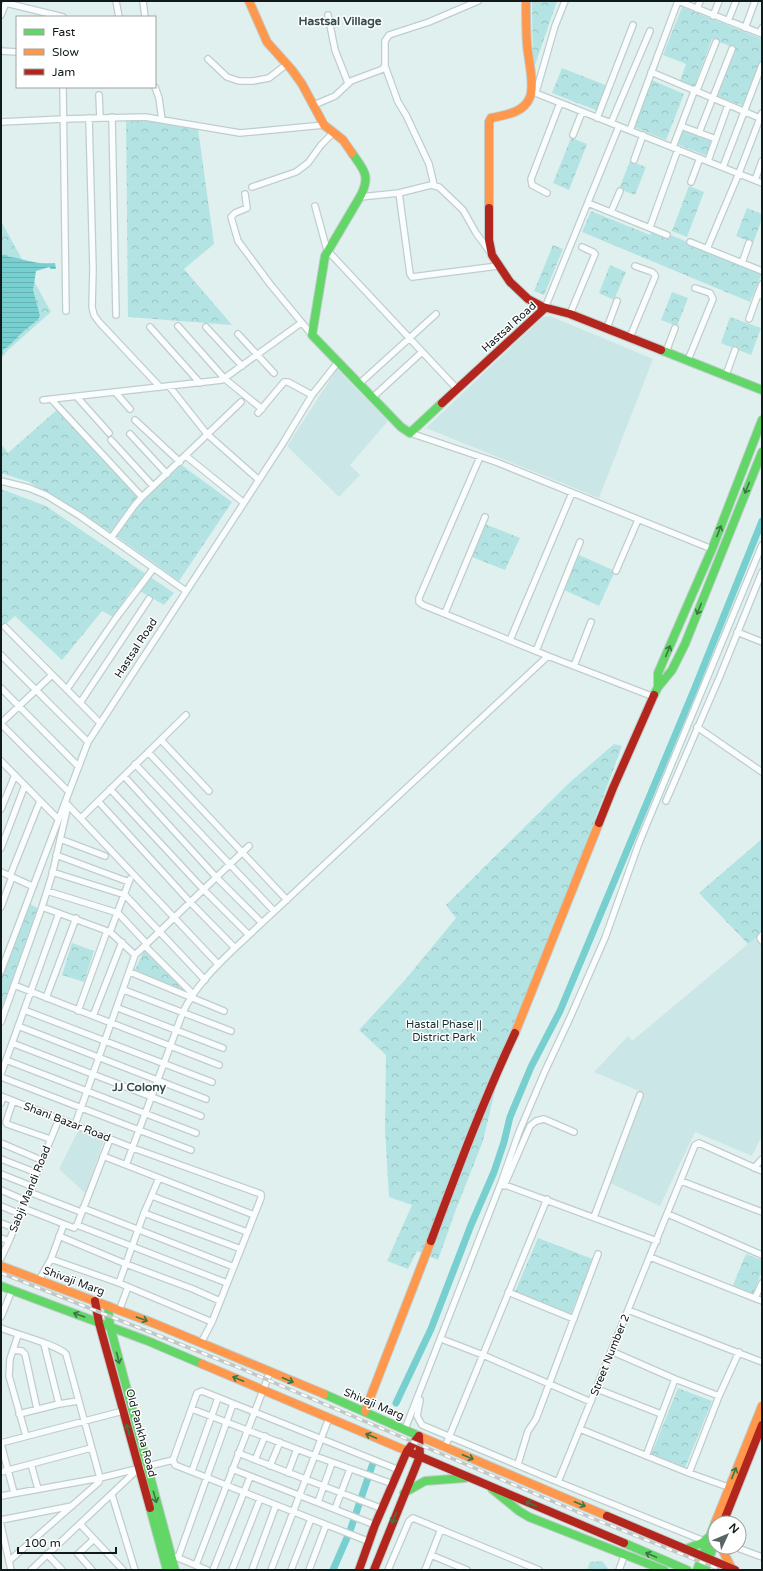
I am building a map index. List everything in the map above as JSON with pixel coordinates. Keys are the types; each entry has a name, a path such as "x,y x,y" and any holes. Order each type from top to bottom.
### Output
{"street":[{"path":"116,1 119,16"},
{"path":"143,1 145,16"},
{"path":"249,1 265,38 302,84 324,125 348,145 365,172 366,183 360,197 327,250 325,256 312,335"},
{"path":"434,186 429,164 406,115 398,102 385,66 385,41 389,35 429,22 478,1"},
{"path":"526,1 527,43 534,89"},
{"path":"492,254 489,240 489,122 493,117 513,113 522,108 530,97 565,1"},
{"path":"630,130 678,1 744,28 761,32"},
{"path":"697,9 700,1"},
{"path":"713,16 719,1"},
{"path":"728,21 736,1"},
{"path":"744,28 755,1"},
{"path":"1,15 7,2 59,16"},
{"path":"328,15 335,50 348,83"},
{"path":"597,118 633,25"},
{"path":"611,123 650,31"},
{"path":"650,227 676,148 681,126 716,42"},
{"path":"699,133 732,49"},
{"path":"1,51 16,52"},
{"path":"208,59 228,77 252,81 269,78 287,64"},
{"path":"724,167 762,65"},
{"path":"314,105 335,96 348,83 382,69 385,66"},
{"path":"651,72 745,112 761,117 707,249"},
{"path":"63,88 66,310"},
{"path":"155,88 159,98 162,120"},
{"path":"534,89 560,103 762,183"},
{"path":"99,94 100,118"},
{"path":"547,193 532,185 531,179 560,103"},
{"path":"708,161 728,105"},
{"path":"573,136 582,112"},
{"path":"1,122 145,117 240,133 324,125"},
{"path":"89,118 92,307 94,315 160,387"},
{"path":"112,118 116,315"},
{"path":"360,197 398,194 434,186 443,190 463,210 476,233 492,254 498,266 515,286 534,303 545,308 619,126"},
{"path":"681,126 716,139"},
{"path":"252,187 296,172 308,163 321,145 334,132"},
{"path":"634,160 644,135"},
{"path":"692,182 700,158"},
{"path":"755,180 762,161"},
{"path":"611,212 620,191"},
{"path":"245,194 247,208 232,215 231,218 236,238 301,323 401,427 410,433 480,457 712,549"},
{"path":"398,194 410,274 412,277 498,266"},
{"path":"588,203 667,234"},
{"path":"315,206 327,250 457,389"},
{"path":"690,242 762,271"},
{"path":"742,263 749,243"},
{"path":"570,314 595,254 582,247"},
{"path":"630,337 655,277 652,272 635,266"},
{"path":"749,319 760,295 762,284"},
{"path":"688,360 713,299 710,293 696,288"},
{"path":"607,328 617,301"},
{"name":"Hastsal Road","path":"410,433 545,308 570,314 762,389"},
{"path":"359,384 436,314"},
{"path":"43,400 116,393 225,379 301,323"},
{"path":"178,326 225,379 260,411 284,382 288,382 312,395"},
{"path":"206,326 242,366"},
{"path":"150,327 200,383"},
{"path":"666,352 675,328"},
{"path":"238,334 274,373"},
{"path":"726,375 735,350"},
{"path":"372,398 422,352"},
{"name":"Hastsal Road","path":"1,971 32,886 58,819 66,803 68,791 88,742 259,480 312,395 338,362"},
{"path":"169,386 207,434 259,480"},
{"path":"116,393 130,409"},
{"path":"77,397 109,433"},
{"path":"52,400 142,497"},
{"path":"112,538 142,497 241,402"},
{"path":"135,420 180,462"},
{"path":"658,687 658,673 712,549 762,420"},
{"path":"130,434 167,474"},
{"path":"111,440 153,486"},
{"path":"365,1411 422,1267 496,1070 521,1020 613,788 658,687 671,672 686,641 762,452"},
{"path":"186,456 244,503"},
{"path":"480,457 419,598 419,602 423,605 548,656 654,696"},
{"path":"1,482 29,488 46,495 112,538 153,569 186,591"},
{"path":"510,640 572,493"},
{"path":"445,613 485,517"},
{"path":"616,571 638,520"},
{"path":"536,651 580,542"},
{"path":"405,1429 498,1191 519,1132 605,938 638,842 762,545"},
{"path":"67,689 116,618 153,569"},
{"path":"666,801 762,572"},
{"path":"80,703 149,599"},
{"path":"574,666 591,622"},
{"path":"5,627 100,723"},
{"path":"737,632 762,642"},
{"path":"1,655 35,691 88,742"},
{"path":"126,1165 183,1012 192,995 204,980 218,964 274,911 548,656"},
{"path":"52,675 1,724 68,791"},
{"path":"1,688 78,766"},
{"path":"81,818 186,715"},
{"path":"697,727 762,772"},
{"path":"161,740 209,791"},
{"path":"148,752 287,900"},
{"path":"1,761 58,819"},
{"path":"135,764 274,911"},
{"path":"1,809 15,775"},
{"path":"124,776 216,877 262,923"},
{"path":"1,848 25,785"},
{"path":"110,789 203,889 249,935"},
{"path":"1,907 40,801"},
{"path":"98,802 190,902 235,948"},
{"path":"66,803 218,964"},
{"path":"1,1022 47,891 60,839 66,803"},
{"path":"60,839 105,856"},
{"path":"75,1125 92,1074 118,1008 136,955 249,846"},
{"path":"56,855 129,882"},
{"path":"1,872 32,886"},
{"path":"52,872 124,895 204,980"},
{"path":"78,1011 109,931 118,913 132,873"},
{"path":"47,891 118,913 192,995"},
{"path":"42,907 109,931 136,955"},
{"path":"59,913 1,1076 191,1150"},
{"path":"46,998 76,918"},
{"path":"762,935 760,938 762,941"},
{"path":"93,1016 122,942"},
{"path":"130,972 192,995 224,1011"},
{"path":"14,985 219,1065"},
{"path":"124,990 231,1031"},
{"path":"118,1008 177,1029 223,1048"},
{"path":"24,1010 212,1082"},
{"path":"18,1026 206,1099"},
{"path":"12,1043 201,1116"},
{"path":"6,1060 196,1133"},
{"path":"594,1217 640,1095"},
{"name":"Shani Bazar Road","path":"2,1099 13,1101 133,1148 259,1193 261,1198 212,1322 201,1343"},
{"path":"13,1101 6,1122 7,1124 50,1139"},
{"name":"Sabji Mandi Road","path":"1,1258 59,1119"},
{"path":"574,1132 544,1119 536,1121 530,1126 505,1185 418,1405 417,1416 422,1425 558,1482 707,1539"},
{"path":"23,1208 74,1228 77,1225 110,1139"},
{"path":"1,1143 41,1160"},
{"name":"Street Number 2","path":"558,1482 695,1145 698,1143 754,1168"},
{"path":"103,1156 254,1215"},
{"path":"1,1159 37,1173"},
{"path":"762,1159 754,1168 762,1171"},
{"path":"1,1174 31,1186"},
{"path":"119,1283 144,1213 159,1178"},
{"path":"681,1181 762,1212"},
{"path":"505,1185 657,1240"},
{"path":"1,1190 26,1200"},
{"path":"29,1192 138,1230 234,1267"},
{"path":"152,1196 247,1232"},
{"path":"445,1447 547,1199"},
{"path":"1,1206 20,1214"},
{"path":"144,1213 241,1249"},
{"path":"668,1214 762,1255"},
{"path":"1,1223 14,1228"},
{"path":"39,1280 51,1259 64,1224"},
{"path":"77,1225 227,1283"},
{"path":"59,1236 220,1301"},
{"path":"1,1238 9,1241"},
{"path":"518,1464 528,1431 536,1419 598,1254"},
{"path":"650,1257 762,1301"},
{"path":"51,1259 119,1283 212,1322"},
{"name":"Shivaji Marg","path":"1,1266 119,1310 201,1343 365,1411 419,1436 734,1569"},
{"path":"755,1298 762,1283"},
{"path":"1,1286 110,1326 687,1570"},
{"path":"119,1310 128,1287"},
{"path":"1,1317 12,1290"},
{"path":"508,1292 574,1319"},
{"name":"Old Pankha Road","path":"95,1301 99,1323 123,1411 175,1557 175,1570"},
{"name":"Old Pankha Road","path":"108,1306 110,1326 142,1467 168,1570"},
{"path":"628,1310 762,1362"},
{"path":"1,1328 61,1350 66,1354 100,1478 99,1482 9,1561"},
{"path":"18,1335 10,1359 9,1376 26,1436"},
{"path":"444,1340 591,1402"},
{"path":"44,1344 59,1404"},
{"path":"13,1350 22,1350 25,1354 37,1410"},
{"path":"611,1351 675,1379 719,1396"},
{"path":"689,1473 719,1396 739,1352"},
{"path":"196,1565 238,1453 255,1413 262,1389 270,1372"},
{"path":"646,1456 675,1379"},
{"path":"597,1388 661,1414"},
{"path":"370,1542 175,1465 173,1460 199,1391 399,1470"},
{"path":"192,1471 218,1398"},
{"path":"19,1414 78,1401"},
{"path":"207,1570 175,1557 208,1478 233,1404"},
{"path":"726,1515 760,1422 762,1406"},
{"path":"192,1409 393,1484"},
{"path":"14,1493 1,1443 123,1411"},
{"path":"271,1570 329,1418"},
{"path":"718,1515 728,1487 760,1422"},
{"path":"580,1429 728,1487"},
{"path":"255,1460 265,1436"},
{"path":"359,1570 375,1525 407,1451 419,1436"},
{"path":"374,1570 420,1456 419,1436"},
{"path":"270,1466 280,1442"},
{"path":"1,1472 91,1448"},
{"path":"288,1473 297,1449"},
{"path":"238,1453 383,1509"},
{"path":"1,1496 100,1478 173,1460"},
{"path":"318,1502 332,1462"},
{"path":"31,1464 38,1489"},
{"path":"31,1570 142,1467"},
{"path":"232,1469 375,1525"},
{"path":"335,1509 350,1469"},
{"path":"213,1570 250,1477"},
{"path":"404,1493 425,1481 433,1479 468,1478"},
{"path":"486,1485 529,1517 664,1570"},
{"path":"112,1495 135,1570"},
{"path":"232,1570 260,1499"},
{"path":"252,1570 276,1505"},
{"path":"1,1520 72,1506"},
{"path":"388,1570 410,1518 441,1529 539,1570"},
{"path":"291,1570 310,1519"},
{"path":"80,1524 123,1570"},
{"path":"1,1525 3,1541 11,1570"},
{"path":"310,1570 326,1525"},
{"path":"425,1570 441,1529"},
{"path":"92,1570 78,1554 94,1539"},
{"path":"686,1549 707,1541"},
{"path":"705,1570 705,1558 707,1551"},
{"path":"747,1551 762,1557"},
{"path":"47,1554 62,1570"},
{"path":"619,1570 625,1554"},
{"path":"431,1555 465,1570"},
{"path":"726,1555 734,1569"},
{"path":"697,1570 705,1558"}],"shaded area":[{"path":"550,316 653,359 599,498 426,428 543,317"},
{"path":"337,369 388,421 350,465 360,475 339,497 287,446"},
{"path":"756,939 762,947 762,1138 752,1156 695,1132 660,1206 610,1183 644,1093 594,1072 628,1036 632,1041 748,944"},
{"path":"78,1131 104,1141 85,1193 59,1169"}],"green space":[{"path":"532,1 557,1 533,71"},
{"path":"682,7 762,39 762,60 744,106 716,96 735,48 712,39 694,87 680,81 686,64 663,55"},
{"path":"562,68 608,86 598,111 552,93"},
{"path":"652,80 684,94 666,140 634,127"},
{"path":"150,118 198,129 214,244 184,269 232,325 128,317 126,120"},
{"path":"682,129 712,141 707,156 677,144"},
{"path":"571,138 587,144 569,190 553,183"},
{"path":"630,161 646,167 635,195 619,189"},
{"path":"689,186 704,192 687,237 672,231"},
{"path":"747,208 762,214 762,219 753,243 736,236"},
{"path":"591,211 650,235 654,228 762,273 750,302 582,232"},
{"path":"1,221 51,312 8,350 1,359"},
{"path":"553,245 563,249 544,295 534,291"},
{"path":"610,265 626,272 614,300 599,293"},
{"path":"672,292 688,298 677,326 661,320"},
{"path":"730,317 761,328 751,355 721,343"},
{"path":"58,409 140,495 176,461 232,502 179,581 112,533 29,482 1,473 1,444 8,453"},
{"path":"1,489 46,506 174,593 164,605 133,587 113,617 102,611 62,660 15,616 1,628"},
{"path":"485,524 520,538 505,570 472,557"},
{"path":"577,554 615,571 599,606 562,589"},
{"name":"Hastal Phase || District Park","path":"614,744 622,746 530,994 507,1040 483,1141 438,1260 417,1251 408,1269 387,1261 412,1205 389,1197 385,1130 386,1055 359,1030 405,980 456,918 446,905 568,784"},
{"path":"762,839 762,934 748,944 699,893"},
{"path":"30,904 41,910 1,1018 1,979"},
{"path":"72,943 94,951 84,982 62,975"},
{"path":"144,950 185,991 134,972"},
{"path":"538,1238 593,1259 569,1318 514,1294"},
{"path":"746,1254 762,1260 762,1271 753,1294 733,1285"},
{"path":"678,1388 712,1401 685,1468 651,1455"},
{"path":"602,1561 609,1570 587,1570 590,1562"}],"water":[{"path":"1,254 35,262 55,263 56,269 51,269 49,267 36,271 33,290 40,316 3,350 2,356"}],"waterway":[{"path":"396,1403 431,1329 471,1225 494,1172 504,1142 510,1117 531,1067 560,1011 694,690 762,521"},
{"path":"333,1570 350,1531 373,1463"}],"railway":[{"path":"1,1273 235,1366 599,1521 721,1570"}],"traffic: fast":[{"path":"352,153 364,172 364,188 325,256 312,335 401,427 410,433 442,403"},
{"path":"661,350 762,390"},
{"path":"658,687 658,673 712,549 762,420"},
{"path":"654,695 658,687 672,670 685,644 762,452"},
{"path":"1,1286 148,1341 202,1364"},
{"path":"108,1306 110,1326 175,1570"},
{"path":"324,1394 419,1436"},
{"path":"404,1493 425,1481 465,1478"},
{"path":"492,1489 519,1511 529,1517 664,1570"},
{"path":"150,1508 167,1570"},
{"path":"686,1549 702,1543 707,1539"},
{"path":"624,1543 687,1570"},
{"path":"697,1570 707,1544"},
{"path":"705,1570 710,1555"}],"traffic: slow":[{"path":"249,1 267,42 292,70 302,84 324,125 343,140 352,153"},
{"path":"489,208 489,122 491,118 519,110 527,102 531,92 532,78 527,39 526,1"},
{"path":"515,1033 599,823"},
{"path":"365,1411 431,1241"},
{"path":"1,1266 153,1323 324,1394"},
{"path":"202,1364 407,1451"},
{"path":"718,1515 762,1406"},
{"path":"419,1436 607,1516"},
{"path":"725,1555 732,1569"}],"traffic: jam":[{"path":"489,208 489,240 492,255 510,282 528,299 543,307 570,314 661,350"},
{"path":"442,403 545,308"},
{"path":"599,823 654,695"},
{"path":"431,1241 481,1110 515,1033"},
{"path":"95,1301 99,1323 150,1508"},
{"path":"726,1515 762,1425"},
{"path":"359,1570 375,1525 407,1451 419,1436"},
{"path":"374,1570 420,1456 419,1436"},
{"path":"407,1451 624,1543"},
{"path":"607,1516 735,1570"}],"district":[{"name":"Hastsal Village","path":"340,21"},
{"name":"JJ Colony","path":"139,1087"}]}
